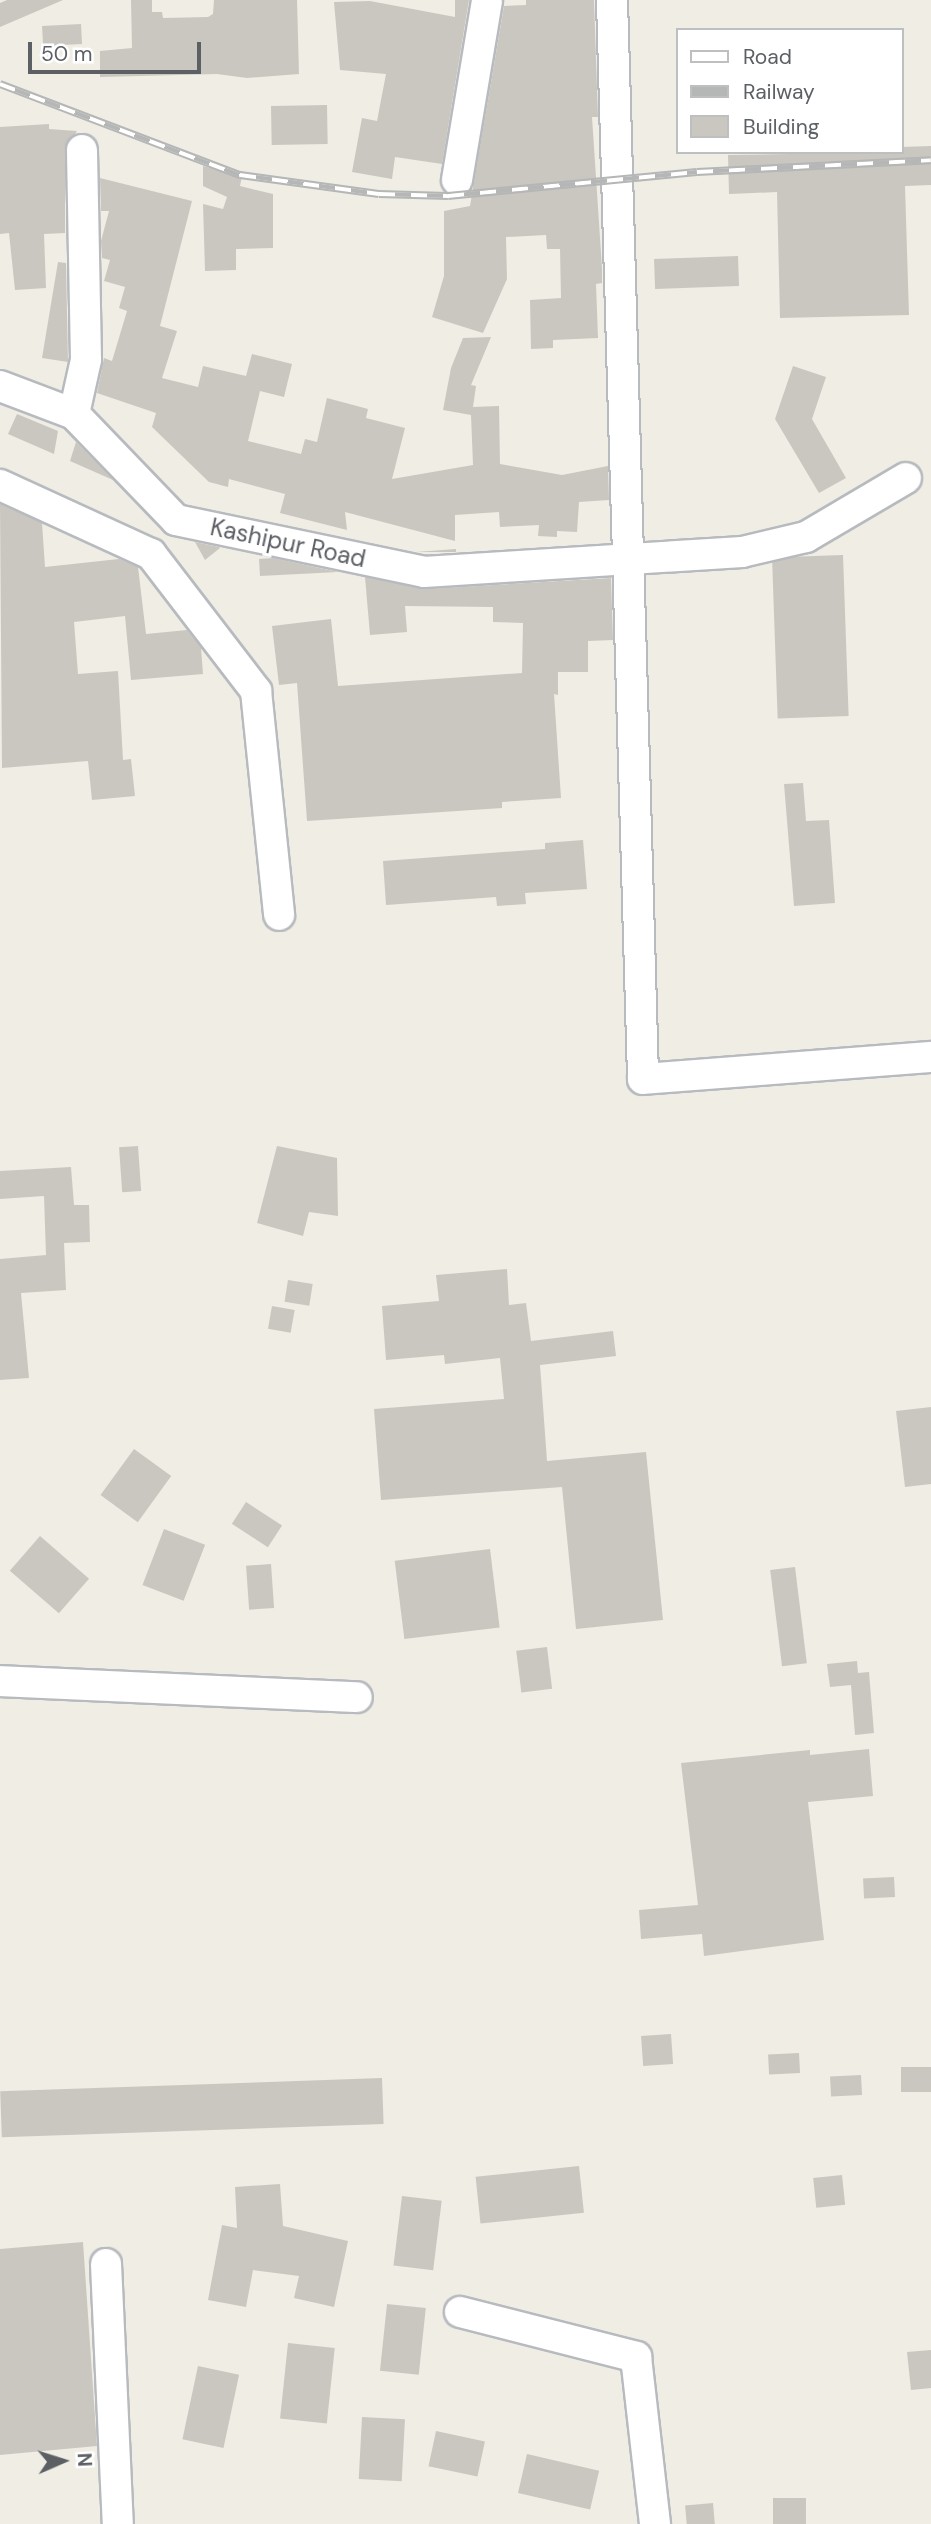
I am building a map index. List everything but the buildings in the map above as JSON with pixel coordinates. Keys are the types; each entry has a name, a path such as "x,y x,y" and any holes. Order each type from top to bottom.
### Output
{"street":[{"path":"457,180 487,0"},
{"path":"612,0 625,561 643,1079 931,1057"},
{"path":"74,414 86,360 82,150"},
{"name":"Kashipur Road","path":"0,386 74,414 176,520 424,572 742,552 806,537 906,478"},
{"path":"0,485 151,554 256,691 279,915"},
{"path":"0,1681 358,1697"},
{"path":"106,2264 118,2524"},
{"path":"460,2312 636,2357 655,2524"}],"railway":[{"path":"0,84 240,175 379,194 448,196 697,172 931,160"}]}
